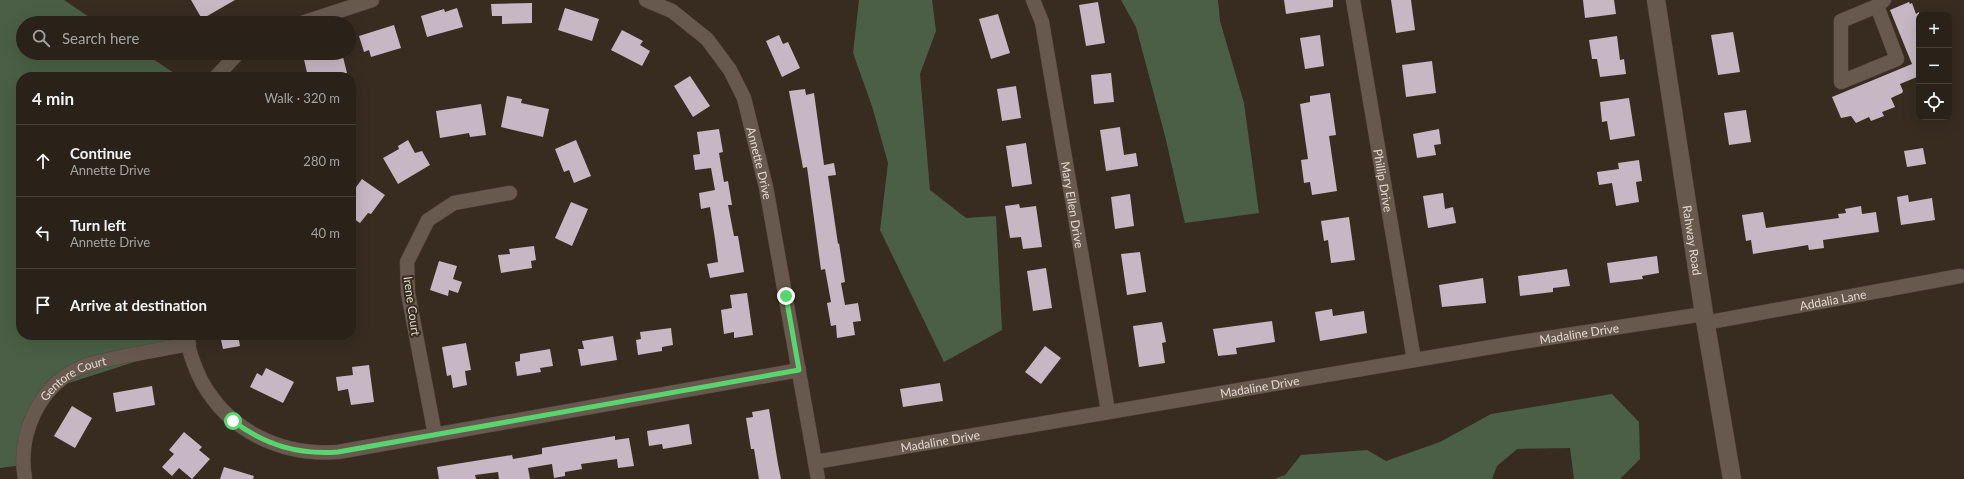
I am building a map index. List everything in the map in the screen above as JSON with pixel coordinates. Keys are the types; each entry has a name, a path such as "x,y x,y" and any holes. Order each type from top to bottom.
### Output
{"street":[{"path":"323,16 372,0"},
{"name":"Mary Ellen Drive","path":"1033,0 1042,22 1108,411"},
{"name":"Phillip Drive","path":"1353,0 1414,360"},
{"name":"Rahway Road","path":"1656,0 1704,319 1732,479"},
{"name":"Annette Drive","path":"652,1 672,11 707,39 730,70 744,98 766,188 818,479"},
{"path":"1880,3 1897,59 1841,82 1841,21 1880,3"},
{"path":"221,72 232,60"},
{"name":"Irene Court","path":"434,435 408,293 406,262 428,220 454,203 510,194"},
{"name":"Addalia Lane","path":"1704,319 1960,276"},
{"name":"Madaline Drive","path":"815,462 1414,360 1704,319"},
{"name":"Gentore Court","path":"25,479 22,457 28,426 40,402 57,383 74,370 97,362 184,340"},
{"path":"188,340 199,376 214,400 233,421 256,437 269,443 296,451 324,453 434,435 799,370"}],"green space":[{"path":"0,0 64,0 88,16 16,16 16,60 154,60 172,72 16,72 16,340 184,340 184,346 47,390 22,465 0,468"},
{"path":"859,0 932,0 936,31 920,74 930,190 966,218 996,216 1002,330 944,362 880,230 888,163 872,106 853,53"},
{"path":"1121,0 1218,0 1220,21 1244,103 1259,213 1185,223 1165,136 1136,27"},
{"path":"1612,394 1639,422 1640,459 1620,479 1574,479 1570,448 1517,449 1497,466 1492,479 1274,479 1285,475 1301,455 1367,450 1386,461 1440,442 1491,414"}],"building":[{"path":"191,0 235,0 207,16 200,16"},
{"path":"1284,0 1333,0 1333,7 1286,14"},
{"path":"1391,0 1411,0 1415,30 1396,33"},
{"path":"1583,0 1614,0 1616,14 1585,18"},
{"path":"1098,2 1105,43 1086,46 1079,5"},
{"path":"1909,2 1910,4 1912,3 1916,14 1916,77 1900,84 1903,91 1902,93 1891,98 1895,107 1882,112 1884,116 1871,121 1869,117 1856,123 1851,116 1841,118 1832,97 1912,64 1890,10"},
{"path":"532,3 532,23 502,24 502,16 492,16 491,4"},
{"path":"457,8 463,27 427,37 421,16 444,9 445,12"},
{"path":"565,8 599,19 592,41 558,30"},
{"path":"998,14 1010,53 991,59 979,19"},
{"path":"394,25 401,48 371,57 369,50 364,52 359,36"},
{"path":"622,30 643,41 640,45 650,51 642,66 611,50"},
{"path":"1733,32 1740,72 1718,75 1711,35"},
{"path":"779,35 783,44 788,42 800,68 782,77 766,41"},
{"path":"1320,35 1324,66 1305,69 1300,38"},
{"path":"1617,36 1620,60 1624,59 1626,74 1600,77 1597,59 1592,59 1589,40"},
{"path":"304,60 344,60 347,72 307,72"},
{"path":"1432,61 1436,93 1406,97 1402,65"},
{"path":"1111,73 1114,102 1094,104 1091,75"},
{"path":"690,76 710,106 693,117 674,86"},
{"path":"1016,86 1021,118 1002,121 997,89"},
{"path":"805,89 806,95 814,93 824,165 834,163 836,175 828,176 845,282 841,283 845,305 858,303 861,321 853,322 855,335 837,338 836,325 831,326 827,303 831,302 825,269 821,270 807,167 803,168 789,91"},
{"path":"1330,93 1336,135 1329,136 1337,191 1312,195 1310,182 1304,183 1301,160 1308,159 1300,104 1310,102 1310,96"},
{"path":"507,96 522,99 521,103 549,109 543,137 501,127"},
{"path":"1629,98 1635,136 1610,140 1607,121 1602,122 1600,102"},
{"path":"481,104 486,135 470,137 469,133 440,138 436,111"},
{"path":"1746,110 1751,142 1729,145 1724,113"},
{"path":"1120,127 1124,155 1136,153 1138,166 1106,171 1100,130"},
{"path":"719,129 723,152 719,153 724,182 728,181 732,205 728,205 734,236 738,236 744,272 710,278 707,264 718,262 710,207 701,209 699,193 715,190 711,168 695,170 693,155 700,154 697,132"},
{"path":"1439,129 1441,144 1434,145 1436,155 1417,158 1413,134"},
{"path":"408,140 415,153 422,151 430,165 398,184 383,158 399,149 398,146"},
{"path":"576,140 591,176 574,183 569,170 564,172 555,149"},
{"path":"1026,143 1032,184 1012,187 1006,146"},
{"path":"1923,148 1926,164 1907,167 1904,151"},
{"path":"1639,160 1642,181 1636,182 1639,202 1616,206 1612,183 1599,185 1597,172 1619,169 1618,163"},
{"path":"362,179 385,195 371,214 368,213 360,223 356,220 356,187"},
{"path":"1443,193 1445,209 1453,207 1456,223 1428,228 1423,196"},
{"path":"1130,194 1134,226 1115,229 1111,197"},
{"path":"1908,195 1909,202 1932,198 1935,220 1901,225 1897,197"},
{"path":"571,202 588,209 572,246 555,238"},
{"path":"1019,204 1020,208 1036,206 1042,247 1023,249 1021,237 1010,238 1005,206"},
{"path":"1861,206 1862,214 1876,212 1879,232 1823,240 1824,248 1809,250 1808,245 1753,254 1751,240 1746,241 1742,215 1763,212 1766,228 1839,218 1838,214 1846,213 1845,209"},
{"path":"1349,217 1355,260 1331,263 1328,240 1324,241 1321,221"},
{"path":"534,246 536,260 531,261 532,268 501,273 498,255 510,254 509,249"},
{"path":"1140,252 1146,292 1127,295 1121,254"},
{"path":"1657,256 1659,273 1642,276 1643,279 1610,283 1607,263"},
{"path":"439,261 457,266 453,279 462,282 458,293 449,290 448,296 430,290"},
{"path":"1046,268 1052,308 1033,311 1027,271"},
{"path":"1567,269 1570,286 1553,288 1553,292 1520,296 1518,276"},
{"path":"1483,278 1486,303 1442,307 1439,285"},
{"path":"747,293 753,335 734,338 734,332 724,334 721,310 732,308 730,295"},
{"path":"1332,309 1333,316 1364,311 1367,333 1320,341 1315,312"},
{"path":"1272,321 1275,342 1236,348 1237,354 1218,356 1213,329"},
{"path":"1162,322 1166,342 1162,343 1165,363 1139,367 1133,326"},
{"path":"671,328 673,345 662,347 662,351 638,355 636,340 641,339 640,332"},
{"path":"613,336 617,360 581,366 578,349 584,349 582,341"},
{"path":"221,340 239,340 240,346 223,349"},
{"path":"466,343 471,370 465,371 467,385 453,388 451,375 447,376 442,347"},
{"path":"1045,346 1061,358 1041,384 1025,372"},
{"path":"550,349 553,366 540,368 541,372 517,376 515,362 520,361 520,354"},
{"path":"369,365 374,402 351,405 348,389 338,391 336,377 353,375 352,367"},
{"path":"266,368 294,382 283,403 250,387 257,373 262,376"},
{"path":"940,383 943,401 903,407 900,389"},
{"path":"152,386 155,405 116,412 113,393"},
{"path":"72,406 92,418 75,448 54,436"},
{"path":"769,409 781,479 759,479 754,449 751,449 746,418 753,417 752,412"},
{"path":"689,424 692,444 663,449 662,444 649,446 647,431"},
{"path":"184,432 202,447 199,450 210,459 192,479 179,468 172,476 162,467 174,454 169,450"},
{"path":"615,436 615,440 629,438 634,466 618,468 617,459 581,464 582,469 565,472 565,476 554,478 552,464 528,468 530,479 499,479 498,472 475,475 476,479 439,479 437,467 512,455 513,459 542,454 542,448"},
{"path":"224,467 254,476 253,479 220,479"}],"route":[{"path":"233,421 256,437 282,448 310,453 338,452 799,370 786,296"}]}
